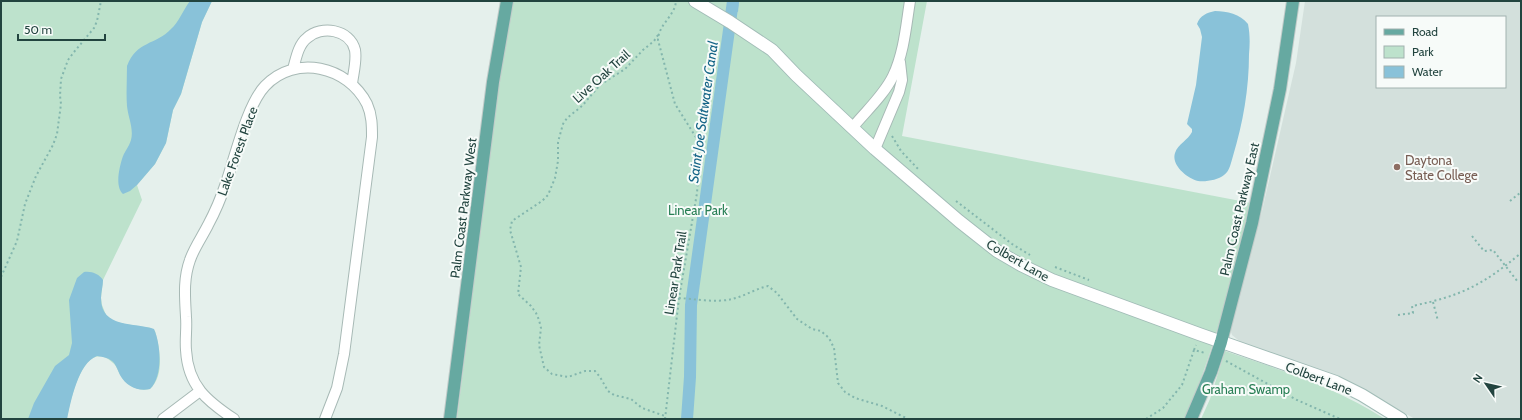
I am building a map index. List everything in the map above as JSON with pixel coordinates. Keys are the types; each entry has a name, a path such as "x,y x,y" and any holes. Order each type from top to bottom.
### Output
{"main road":[{"name":"Palm Coast Parkway West","path":"450,419 493,82 507,1"},
{"name":"Palm Coast Parkway East","path":"1192,419 1221,342 1252,223 1270,143 1286,59 1293,1"}],"street":[{"name":"Colbert Lane","path":"695,1 768,47 876,149 964,225 997,251 1052,280 1221,342 1336,382 1362,395 1401,419"},
{"path":"852,127 883,91 892,77 899,60 910,1"},
{"path":"293,69 298,53 306,38 319,31 335,31 349,39 355,52 352,84"},
{"path":"876,149 899,92 902,80 899,60"},
{"name":"Lake Forest Place","path":"234,419 208,400 200,391 190,368 186,351 185,290 187,270 221,195 255,101 260,92 271,81 293,69 306,67 324,69 342,76 352,84 367,105 372,124 372,137 344,354 337,388 326,419"},
{"path":"163,419 200,391"}],"path":[{"path":"1,277 17,241 25,204 34,181 57,134 61,104 61,79 71,56 94,28 101,1"},
{"path":"658,35 665,21 676,8 676,1"},
{"name":"Linear Park Trail","path":"658,35 658,40 676,104 700,142 697,193 679,298 665,419"},
{"name":"Live Oak Trail","path":"658,35 654,41 625,69 600,85 582,106 562,124 558,142 558,161 555,178 548,195 542,201 512,221 510,230 521,267 518,294 536,312 539,320 541,336 538,345 544,367 552,374 568,377 585,371 594,371 600,377 608,391 614,395 631,399 642,408 665,416"},
{"path":"892,134 901,151 920,172"},
{"path":"1510,201 1521,192"},
{"path":"953,199 1012,244 1036,258"},
{"path":"1472,236 1484,251 1493,250 1518,282"},
{"path":"1398,315 1413,313 1412,306 1457,295 1475,286 1521,253"},
{"path":"1048,264 1089,280"},
{"path":"679,298 719,301 732,299 768,286 777,293 797,320 812,329 821,331 829,338 834,348 838,383 845,392 855,398 882,406 908,419"},
{"path":"1433,302 1438,321"},
{"path":"1146,419 1163,408 1182,385 1199,334"},
{"path":"1194,350 1233,363 1298,400 1340,419"}],"shaded area":[{"name":"Daytona State College","path":"1305,1 1521,1 1521,419 1415,419 1349,382 1243,344 1232,335 1230,329 1262,211 1296,63"}],"green space":[{"path":"1,1 212,1 202,22 181,94 173,110 166,143 155,164 137,185 142,200 103,280 101,298 106,315 114,321 151,328 155,331 160,353 158,376 150,389 138,389 124,380 113,363 103,357 94,357 86,364 80,374 71,399 67,419 1,419"},
{"name":"Linear Park","path":"512,1 927,1 902,136 1251,203 1230,285 1214,339 1196,393 1185,419 457,419 500,70"},
{"name":"Graham Swamp","path":"1225,351 1287,372 1327,388 1385,419 1201,419 1210,399"}],"water":[{"path":"190,1 212,1 202,22 181,94 173,110 166,143 155,164 137,185 130,191 123,194 118,182 119,173 123,156 132,136 127,106 127,66 136,52 165,34 174,26"},
{"path":"730,1 739,1 738,12 729,8"},
{"path":"1215,11 1233,14 1248,24 1250,43 1247,93 1237,144 1229,169 1219,178 1208,181 1198,181 1185,174 1175,162 1174,158 1176,150 1192,132 1192,129 1187,124 1196,85 1202,37 1197,24 1202,16"},
{"path":"84,272 95,273 103,280 101,298 102,308 113,320 154,329 158,343 160,360 157,377 150,389 137,389 129,385 123,379 112,361 97,356 90,360 80,374 73,393 67,419 28,419 34,403 55,366 69,355 72,343 69,300 77,278"}],"waterway":[{"name":"Saint Joe Saltwater Canal","path":"687,419 690,377 691,305 733,1"}],"place":[{"name":"Daytona State College","path":"1397,167"}]}
